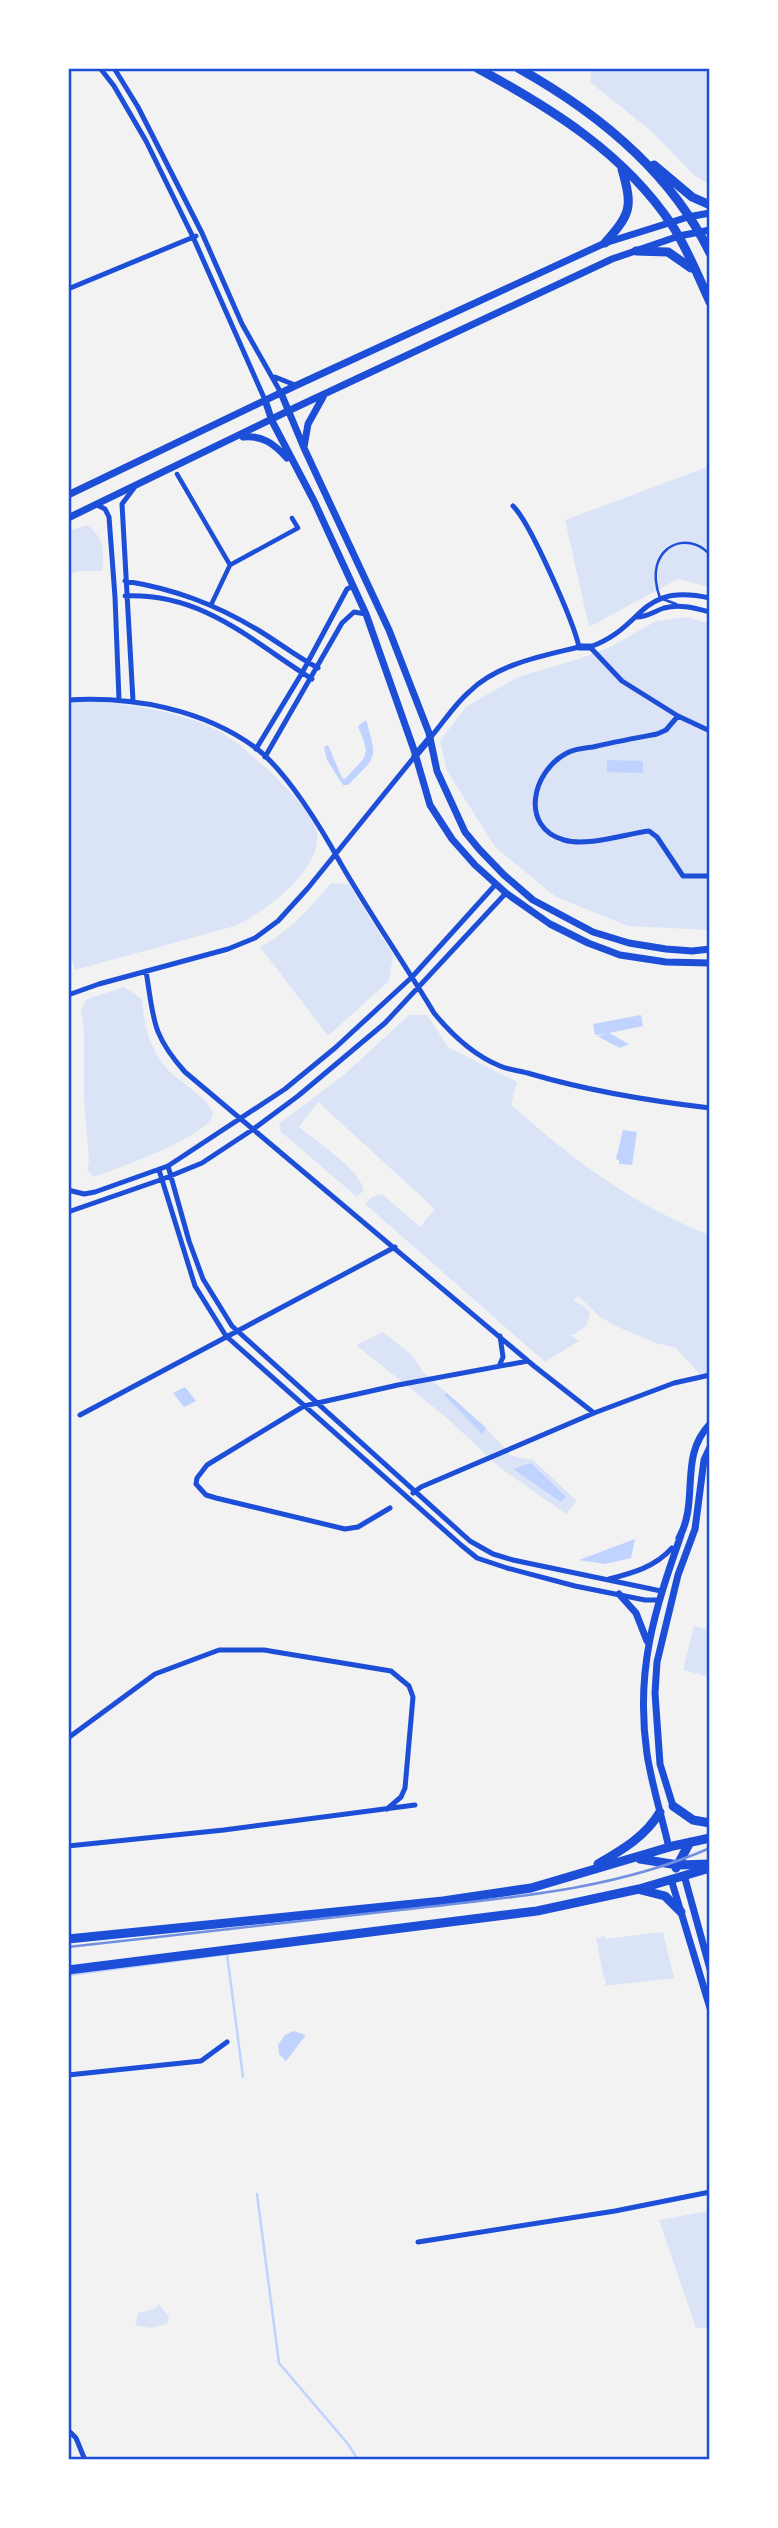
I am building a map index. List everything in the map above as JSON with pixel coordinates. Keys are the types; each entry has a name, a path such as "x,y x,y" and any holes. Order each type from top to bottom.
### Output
{"main road":[{"path":"477,68 547,107 588,136 622,167 670,222 710,302"},
{"path":"518,68 601,120 692,197 710,205"},
{"path":"628,144 688,216 710,253"},
{"path":"605,243 627,214 630,200 622,167"},
{"path":"636,251 668,252 685,262 697,275"},
{"path":"673,1806 693,1820 710,1823"},
{"path":"584,1872 630,1845 647,1830 660,1812"},
{"path":"68,1939 443,1901 531,1888 710,1838"},
{"path":"671,1880 690,1842"},
{"path":"669,1848 684,1875"},
{"path":"631,1858 678,1865 710,1866"},
{"path":"68,1970 537,1911 639,1889 710,1866"},
{"path":"639,1889 665,1896 681,1912"}],"street":[{"path":"100,68 114,86 146,141 193,237 272,421 314,500 366,614 430,805 452,839 506,892 550,924 588,943 620,955 666,962 710,963"},
{"path":"114,68 134,100 201,232 242,324 273,375 389,630 430,738 437,771 465,832 484,856 533,900 593,932 629,943 666,949 710,949"},
{"path":"68,495 265,400 605,243 688,216 710,213"},
{"path":"68,518 612,259 679,236 710,230"},
{"path":"68,289 201,232"},
{"path":"273,375 282,382 295,386"},
{"path":"304,448 308,424 323,397"},
{"path":"238,438 252,436 273,443 292,463"},
{"path":"177,474 230,565"},
{"path":"133,701 125,596 122,504 135,486"},
{"path":"97,505 105,509 108,517 115,597 119,700"},
{"path":"513,506 520,512 535,541 579,648"},
{"path":"211,605 230,565 298,528 292,518"},
{"path":"125,581 183,593 211,605 258,630 318,668"},
{"path":"256,749 308,663 347,589 353,586"},
{"path":"68,995 228,949 255,938 278,921 308,888 430,738 469,692 486,678 544,655 605,642 637,617 647,605 660,598 677,594 710,598"},
{"path":"125,596 157,596 186,603 231,626 312,679"},
{"path":"637,617 679,606 710,612"},
{"path":"265,757 312,679 342,622 354,612 366,614"},
{"path":"601,659 605,642"},
{"path":"590,647 622,681 678,716 710,731"},
{"path":"68,700 133,701 171,710 220,727 256,749 291,788 336,852 434,1013 452,1035 500,1066 593,1090 710,1108"},
{"path":"678,716 666,730 657,734 569,751 550,764 540,776 535,807 537,816 549,832 562,840 577,842 649,831 657,837 681,874 688,877 710,876"},
{"path":"68,1190 84,1194 95,1192 168,1166 285,1089 335,1048 412,977 504,875"},
{"path":"68,1212 202,1163 252,1130 385,1023 513,883"},
{"path":"146,971 155,1027 160,1039 186,1072 528,1361 594,1413"},
{"path":"168,1166 188,1241 203,1279 237,1331 470,1541 493,1554 674,1594"},
{"path":"159,1170 195,1286 226,1336 477,1558 536,1576 645,1600 671,1603"},
{"path":"80,1415 395,1247"},
{"path":"500,1336 503,1357 500,1364"},
{"path":"390,1508 358,1527 345,1530 216,1498 196,1484 197,1478 208,1465 304,1406 500,1364 528,1361"},
{"path":"408,1499 415,1491 594,1413 674,1383 710,1375"},
{"path":"669,1848 647,1756 643,1721 648,1642 657,1600 688,1518 691,1498 690,1469 696,1443 710,1424"},
{"path":"673,1806 660,1764 656,1722 657,1662 667,1615 695,1529 704,1460 710,1447"},
{"path":"606,1580 643,1570 664,1556 681,1535"},
{"path":"619,1594 636,1613 648,1642"},
{"path":"68,1738 155,1674 219,1650 264,1650 391,1671 409,1686 413,1697 405,1788 396,1803 387,1809"},
{"path":"68,1846 224,1830 415,1805"},
{"path":"684,1875 710,1969"},
{"path":"671,1880 710,2008"},
{"path":"68,2075 201,2061 227,2042"},
{"path":"418,2242 615,2211 710,2192"},
{"path":"68,2430 76,2438 85,2460"}],"lane":[{"path":"679,606 660,598 656,574 658,562 664,552 685,542 702,546 710,555"}],"shaded area":[{"path":"592,68 710,68 710,185 693,174 652,132 590,82"},
{"path":"710,466 710,587 678,579 589,627 565,520"},
{"path":"87,525 102,545 102,571 68,574 68,531"},
{"path":"687,617 710,624 710,930 628,926 556,897 496,848 447,771 440,741 466,707 518,677 612,646 656,621"},
{"path":"68,702 104,702 166,712 203,724 230,738 259,761 289,791 311,819 316,830 317,844 303,873 261,911 235,926 75,970 68,947"},
{"path":"331,883 349,884 393,955 389,981 328,1036 260,947 290,927"},
{"path":"124,987 142,999 144,1018 156,1054 173,1075 207,1103 213,1115 207,1124 178,1143 93,1177 87,1170 89,1160 81,1010 87,999"},
{"path":"409,1015 427,1015 448,1047 517,1082 511,1105 604,1179 656,1210 710,1235 710,1375 702,1377 676,1348 656,1343 600,1317 578,1296 573,1301 590,1312 587,1325 570,1335 579,1341 545,1362 365,1204 372,1197 382,1194 420,1227 435,1209 318,1102 299,1127 354,1173 364,1190 357,1197 281,1132 279,1124 346,1073"},
{"path":"383,1332 412,1355 423,1372 486,1428 512,1456 533,1460 577,1501 566,1514 499,1467 447,1418 356,1345"},
{"path":"694,1626 710,1630 710,1677 683,1670"},
{"path":"663,1932 674,1978 605,1986 596,1937 604,1935 605,1939"},
{"path":"710,2211 710,2327 696,2328 659,2220"},
{"path":"159,2304 169,2317 167,2324 151,2328 135,2325 138,2313 154,2309"}],"water":[{"path":"366,720 372,743 372,757 348,785 343,785 327,760 324,747 328,745 342,778 345,779 365,755 365,745 358,726"},
{"path":"607,760 643,761 643,773 607,772"},
{"path":"641,1015 643,1026 609,1033 629,1044 620,1048 597,1036 608,1033 595,1035 593,1024"},
{"path":"623,1130 637,1132 632,1165 619,1164 616,1159"},
{"path":"185,1387 196,1401 184,1407 173,1393"},
{"path":"447,1393 486,1428 482,1434 444,1395"},
{"path":"531,1463 566,1497 561,1502 513,1469"},
{"path":"635,1539 631,1558 605,1564 579,1560"},
{"path":"293,2031 306,2035 286,2061 279,2054 278,2045 285,2035"}],"waterway":[{"path":"68,1975 227,1954 243,2077"},
{"path":"257,2194 279,2363 348,2444 358,2460"}],"railway":[{"path":"68,1947 558,1891 635,1874 710,1848"}]}
